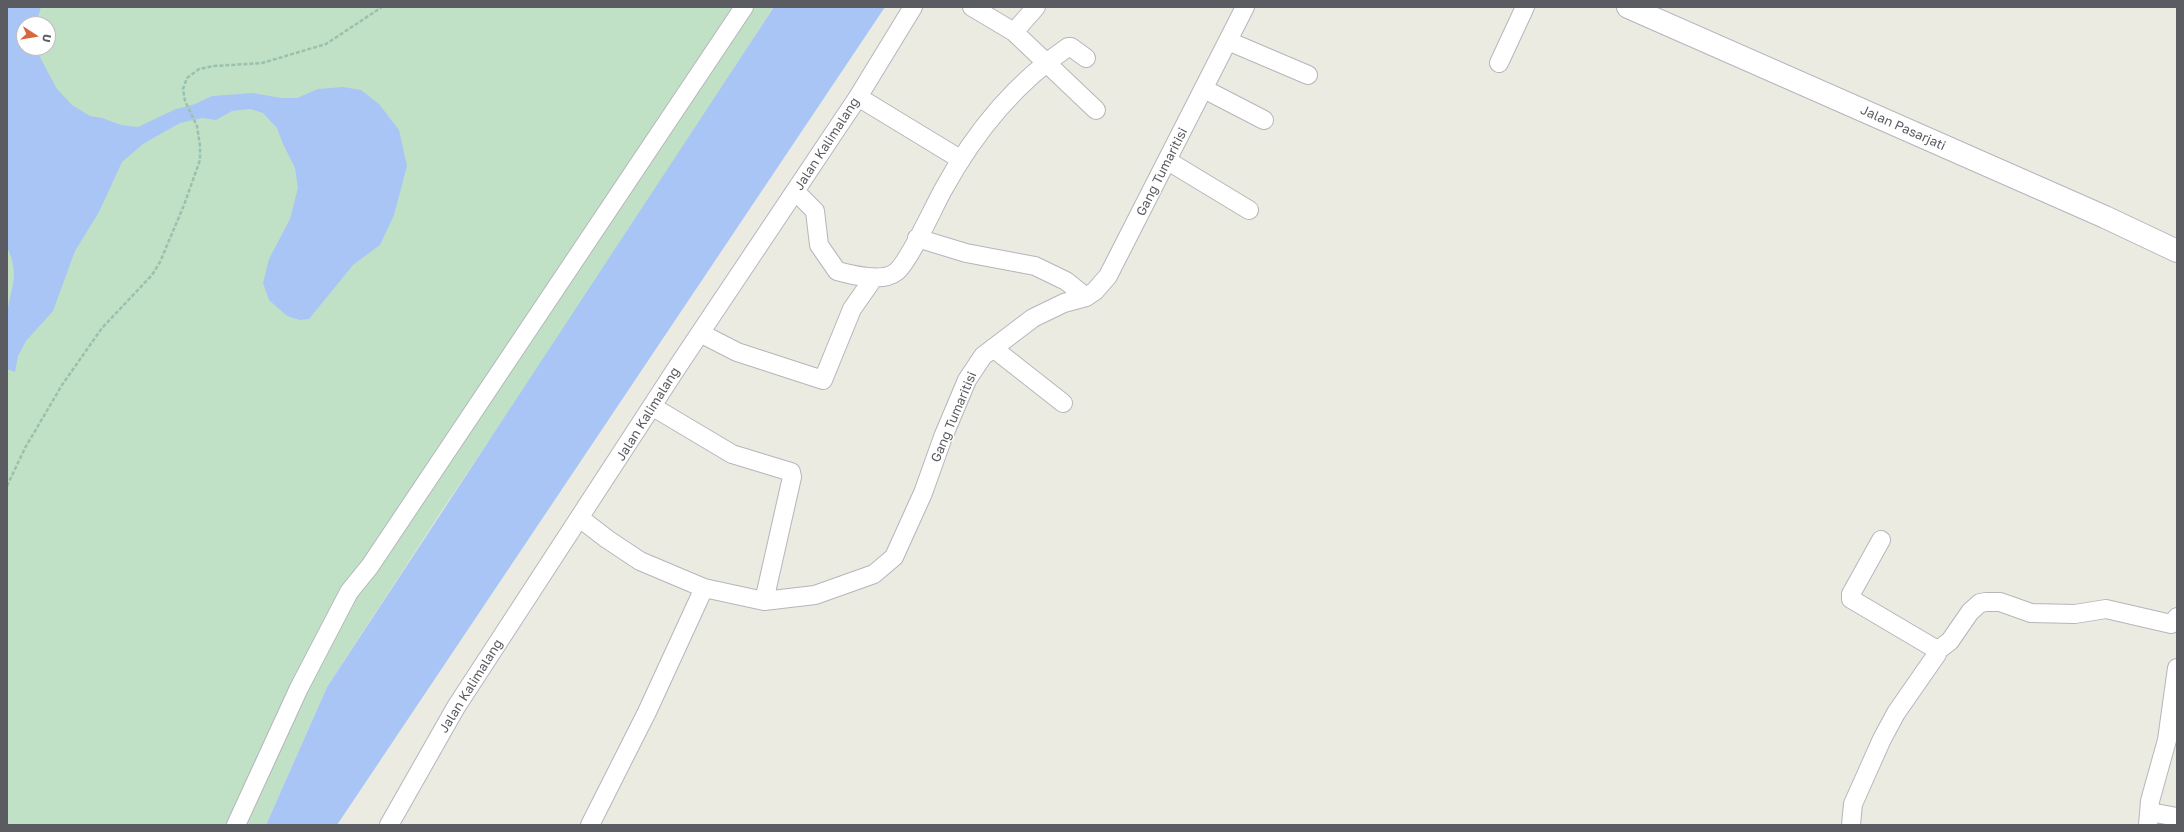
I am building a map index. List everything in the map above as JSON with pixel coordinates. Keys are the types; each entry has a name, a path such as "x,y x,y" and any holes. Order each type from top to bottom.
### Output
{"main road":[{"name":"Jalan Pasarjati","path":"1628,7 2105,218 2177,252"}],"street":[{"path":"236,825 299,688 349,592 370,566 744,7"},
{"name":"Jalan Kalimalang","path":"389,825 456,707 700,334 796,192 858,97 913,7"},
{"path":"972,7 1014,32 1096,110"},
{"path":"1014,32 1036,7"},
{"name":"Gang Tumaritisi","path":"581,518 607,539 640,561 704,588 764,601 815,595 861,580 874,574 889,563 894,557 920,500 943,437 967,380 983,356 993,348 1034,318 1064,303 1086,297 1095,291 1108,276 1168,161 1245,7"},
{"path":"1499,63 1525,7"},
{"path":"1228,40 1308,75"},
{"path":"796,192 814,211 820,245 837,271 873,279 896,273 908,257 960,159 1008,99 1047,62 1071,47 1086,58"},
{"path":"1204,89 1264,120"},
{"path":"858,97 960,159"},
{"path":"1168,161 1249,210"},
{"path":"917,238 966,253 1034,266 1066,281 1086,297"},
{"path":"700,334 737,352 823,380 852,309 873,279"},
{"path":"993,348 1063,403"},
{"path":"653,407 732,454 791,472 792,477 789,492 764,601"},
{"path":"1881,540 1851,594 1851,599 1937,651"},
{"path":"590,825 647,712 704,588"},
{"path":"1851,825 1852,804 1882,739 1896,713 1935,659 1937,651 1950,641 1970,612 1980,603 2000,602 2031,613 2075,614 2106,609 2176,625"},
{"path":"2177,668 2166,740 2157,780 2151,795 2149,818 2177,817"}],"path":[{"path":"7,486 25,448 62,384 102,328 152,275 160,262 184,205 200,160 200,146 197,126 185,101 183,89 184,82 192,73 200,69 214,66 262,63 326,44 382,7"}],"green space":[{"path":"7,7 774,7 629,233 443,509 327,687 266,825 7,825"}],"water":[{"path":"7,7 41,7 38,16 16,16 16,56 40,56 57,89 72,105 90,116 102,118 121,125 138,127 176,109 195,104 212,96 253,93 281,98 297,98 318,89 343,87 361,90 379,104 399,130 407,166 394,215 380,245 353,265 309,319 300,320 287,316 269,300 263,283 269,259 290,219 298,188 295,168 277,128 263,113 250,109 232,111 216,120 202,118 180,123 143,144 122,162 99,212 75,251 53,311 26,341 18,356 15,372 7,369 6,322 14,274 11,257 7,247"},
{"path":"774,7 885,7 337,825 266,825 327,687"}]}
